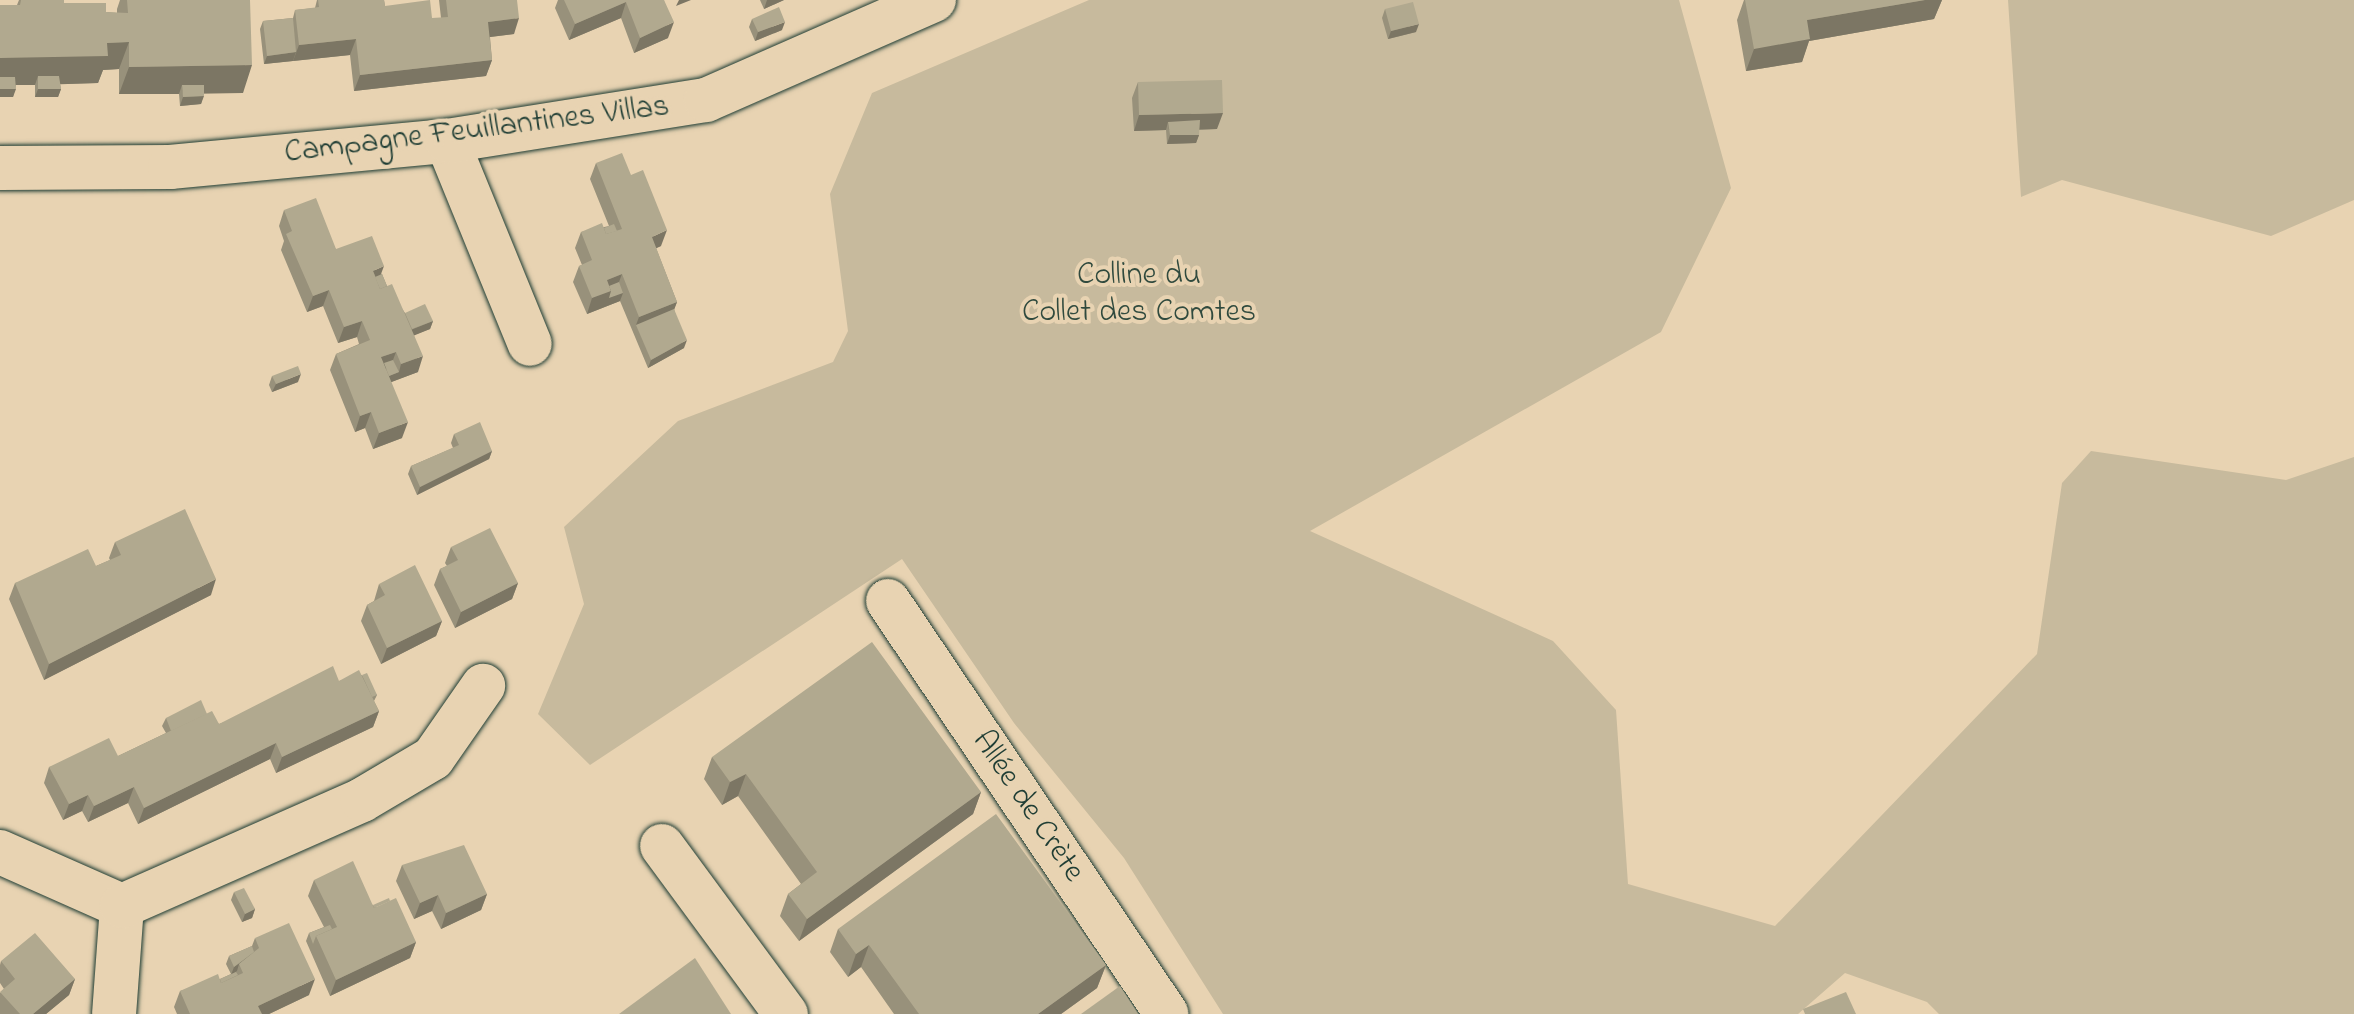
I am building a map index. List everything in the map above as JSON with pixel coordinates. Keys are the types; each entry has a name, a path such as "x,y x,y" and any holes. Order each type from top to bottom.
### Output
{"street":[{"name":"Campagne Feuillantines Villas","path":"0,168 170,167 447,141 706,100 934,0"},
{"path":"447,141 530,344"},
{"name":"Allée de Crète","path":"888,601 1167,1014"},
{"path":"0,852 122,906 362,800 433,758 483,686"},
{"path":"662,846 786,1014"},
{"path":"114,1014 122,906"}],"green space":[{"name":"Colline du Collet des Comtes","path":"1089,0 1679,0 1731,188 1661,332 1310,531 1553,641 1616,710 1628,884 1775,926 2037,654 2062,483 2091,451 2286,480 2354,457 2354,1014 1939,1014 1927,1002 1845,973 1798,1014 1223,1014 1124,858 1014,723 902,559 590,765 538,714 584,604 564,527 678,421 833,362 848,331 830,194 872,93"},
{"path":"2008,0 2354,0 2354,200 2271,236 2062,180 2021,197"}],"building":[{"path":"21,0 106,3 106,12 128,13 127,0 250,0 252,65 129,67 129,42 107,43 108,56 0,58 0,5 20,5"},
{"path":"318,0 384,0 385,6 430,0 432,18 448,17 446,0 517,0 519,18 488,22 492,60 360,75 356,39 299,45 295,10 319,7"},
{"path":"564,0 664,0 674,22 640,38 626,2 575,24"},
{"path":"1745,0 1925,0 1807,20 1810,39 1754,49"},
{"path":"1413,2 1419,24 1391,31 1385,9"},
{"path":"779,7 785,22 758,32 752,19"},
{"path":"293,18 296,52 267,56 263,21"},
{"path":"38,76 59,76 61,89 38,89"},
{"path":"0,77 15,77 16,89 0,89"},
{"path":"1222,80 1223,113 1139,115 1138,82"},
{"path":"182,85 204,85 204,96 183,97"},
{"path":"1200,120 1199,135 1170,135 1168,122"},
{"path":"622,153 631,175 643,170 667,230 652,237 677,302 639,317 622,274 607,280 611,291 592,298 579,266 592,260 581,232 602,223 606,234 622,229 596,163"},
{"path":"316,198 336,249 372,236 384,266 373,271 380,289 392,284 423,356 401,364 396,352 381,357 408,422 379,433 371,412 360,416 336,354 370,340 362,321 344,327 329,290 313,296 286,234 292,231 284,210"},
{"path":"614,224 617,231 606,234 604,228"},
{"path":"382,274 387,286 380,289 375,277"},
{"path":"619,282 623,293 609,298 609,286"},
{"path":"425,304 433,321 412,329 405,313"},
{"path":"674,309 687,340 651,360 636,325"},
{"path":"393,360 399,372 389,376 384,363"},
{"path":"298,366 301,374 276,384 272,376"},
{"path":"480,422 492,451 420,487 411,466 459,445 454,434"},
{"path":"185,509 216,579 49,664 15,583 88,549 96,566 121,555 115,542"},
{"path":"490,528 518,583 461,612 440,569 458,560 451,547"},
{"path":"415,565 442,621 387,648 367,605 385,595 379,584"},
{"path":"872,642 981,792 807,919 788,894 817,872 746,774 730,782 712,757"},
{"path":"333,666 339,681 359,670 379,711 282,757 276,743 144,808 134,787 94,806 88,795 69,804 49,767 109,738 118,756 212,711 219,724"},
{"path":"367,673 377,695 372,697 362,675"},
{"path":"201,700 207,714 171,731 166,718"},
{"path":"996,814 1106,965 1038,1014 919,1014 869,945 856,954 838,929"},
{"path":"464,845 487,894 446,913 438,895 420,903 402,865"},
{"path":"353,861 374,908 396,898 416,942 336,980 316,936 337,927 314,880"},
{"path":"244,888 255,909 245,914 234,892"},
{"path":"389,898 390,901 374,908 373,905"},
{"path":"289,923 315,979 258,1006 262,1014 190,1014 180,991 218,974 221,983 243,973 239,964 259,948 255,938"},
{"path":"330,925 332,929 316,936 313,944 309,933"},
{"path":"35,933 75,979 33,1014 20,1014 0,992 15,979 1,961"},
{"path":"252,946 254,952 234,967 229,956"},
{"path":"695,958 731,1014 619,1014"},
{"path":"236,972 238,975 221,983 220,979"},
{"path":"1120,986 1138,1014 1081,1014"},
{"path":"1846,992 1856,1014 1805,1014 1803,1009"}]}
